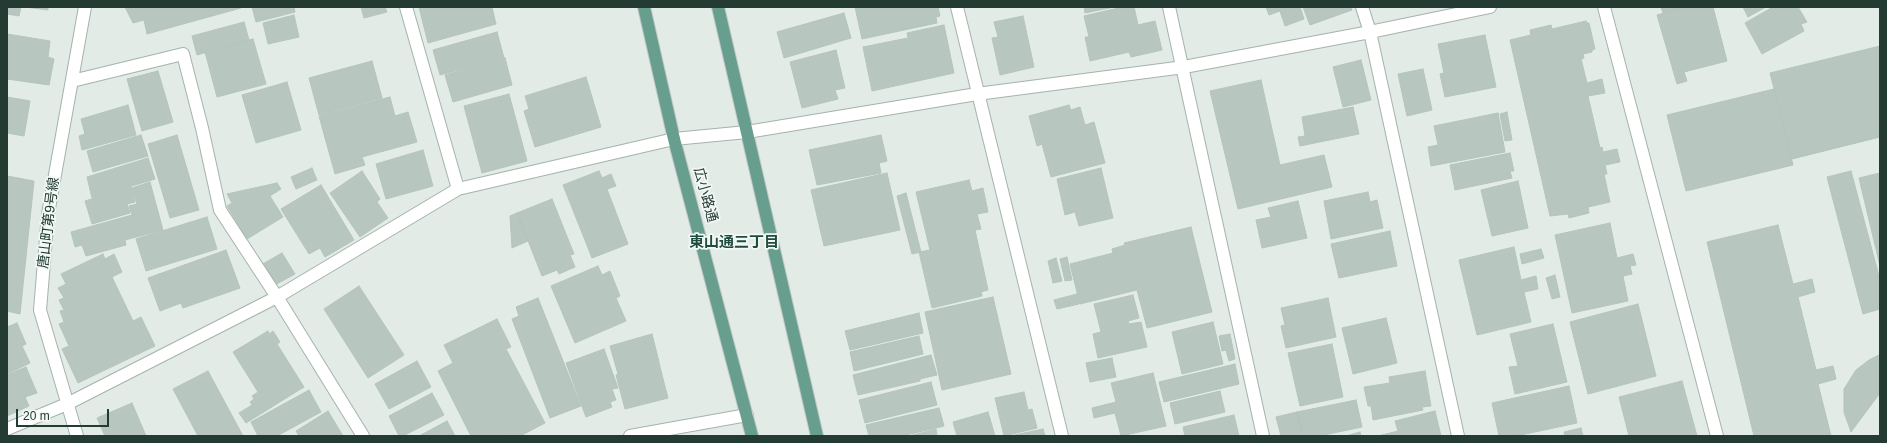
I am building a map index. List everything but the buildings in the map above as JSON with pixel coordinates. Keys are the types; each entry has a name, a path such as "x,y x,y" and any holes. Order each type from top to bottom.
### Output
{"main road":[{"name":"広小路通","path":"644,7 674,139 752,436"},
{"path":"718,7 817,436"}],"street":[{"name":"唐山町第9号線","path":"77,436 40,310 48,214 85,7"},
{"path":"406,7 458,189"},
{"path":"957,7 1062,436"},
{"path":"1169,7 1184,67 1262,436"},
{"path":"1362,7 1370,32 1458,436"},
{"path":"7,428 67,404 277,297 458,189 674,139 746,132 978,94 1184,67 1370,32 1490,7"},
{"path":"1604,7 1717,436"},
{"path":"72,81 183,54 202,128 220,210 277,297 363,436"},
{"path":"630,436 747,415"}],"district":[{"name":"東山通三丁目","path":"734,243"}]}
